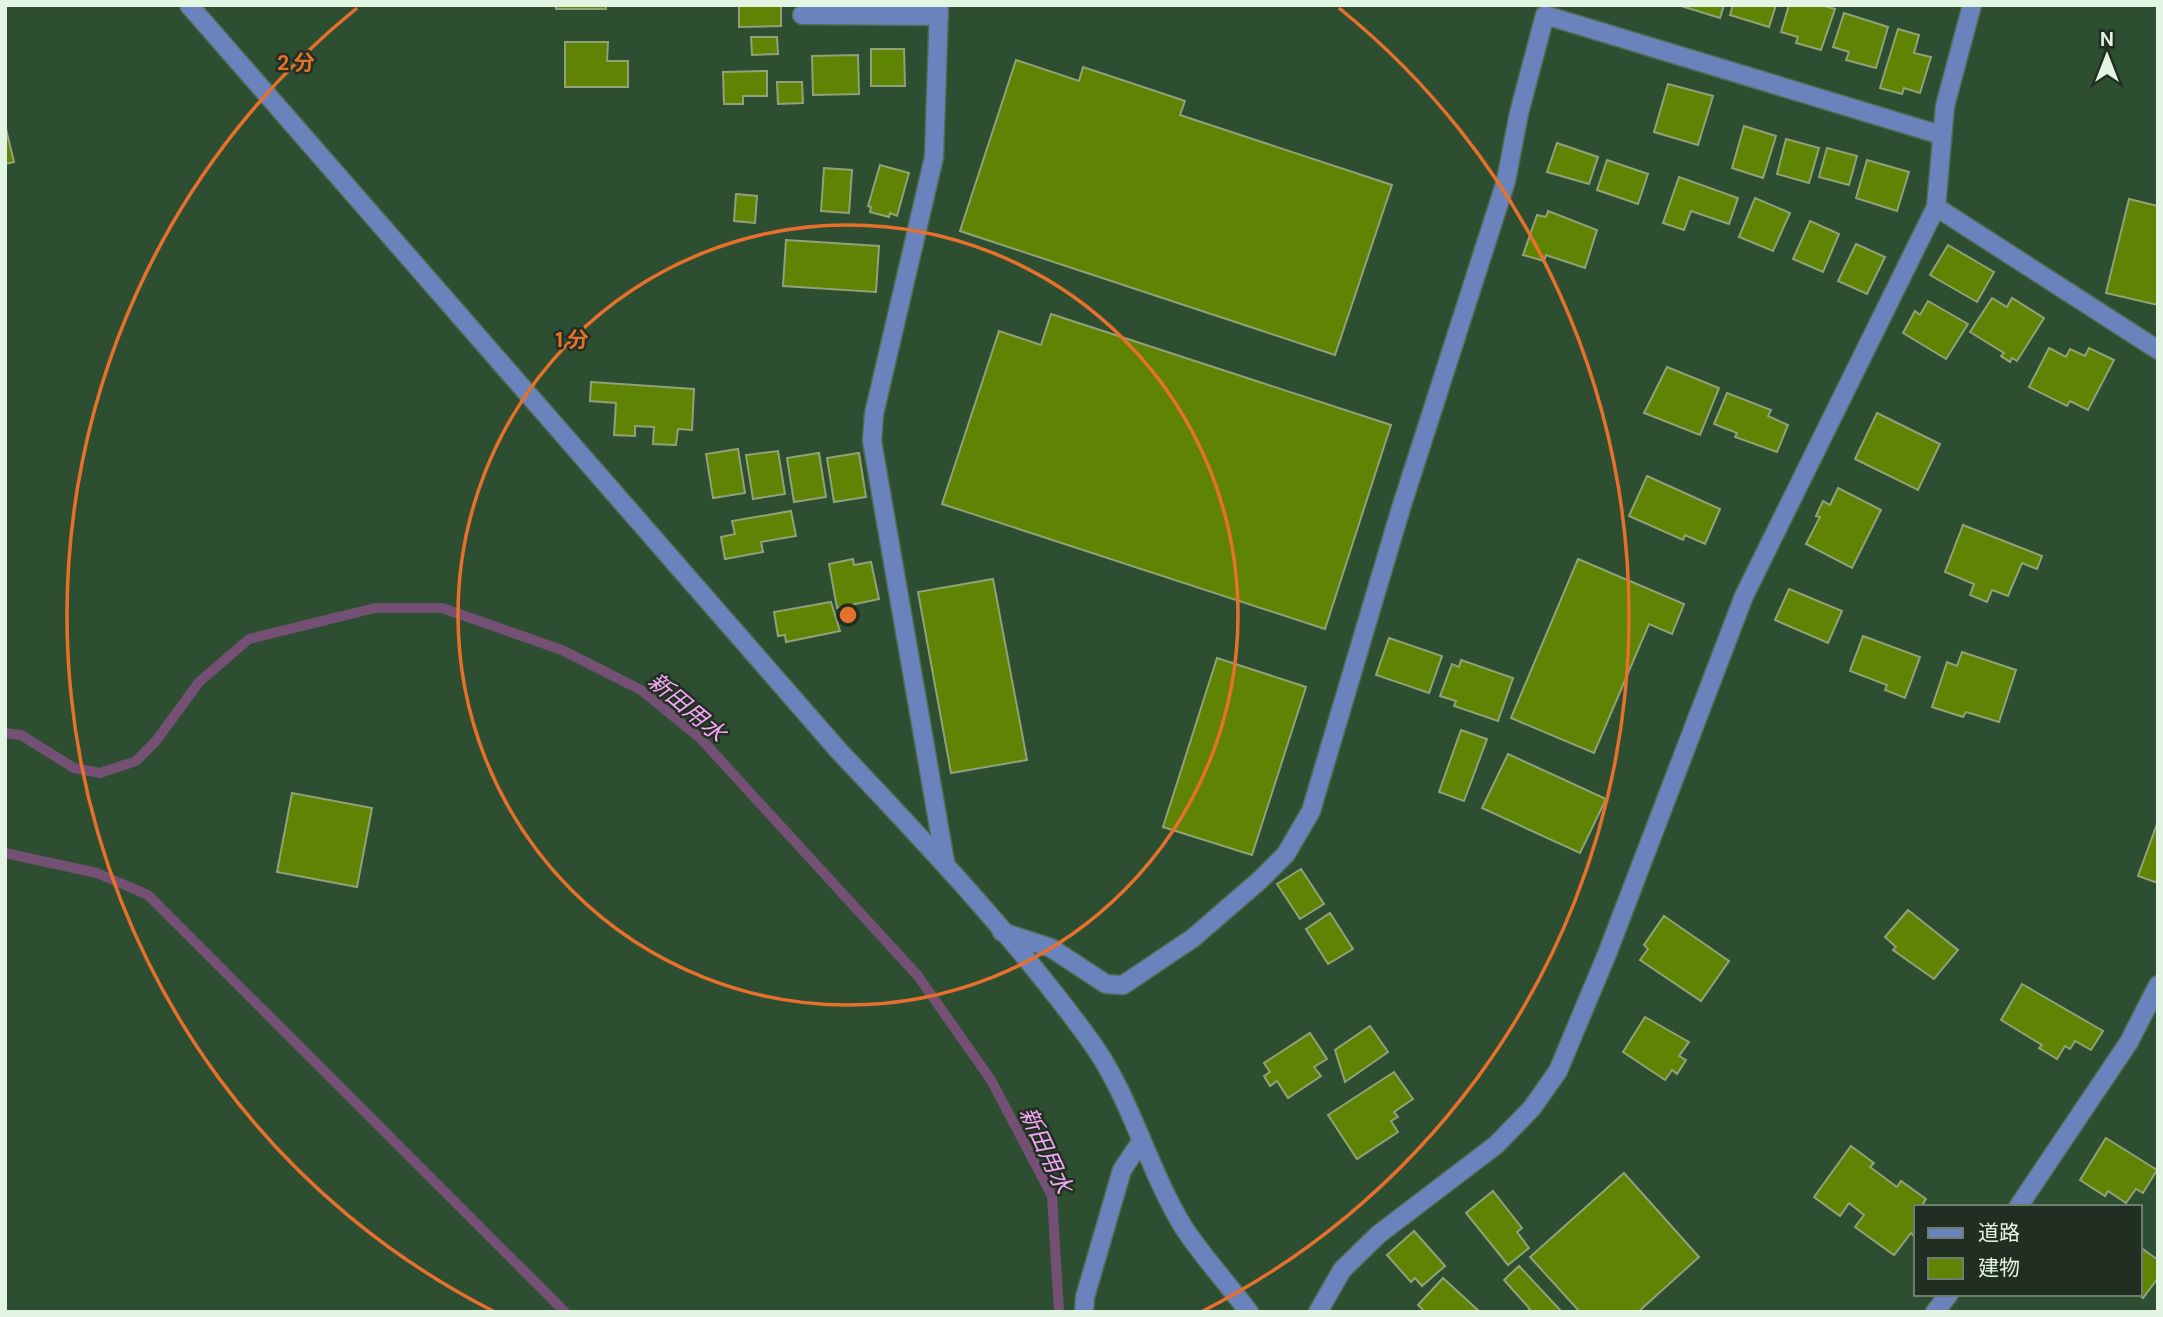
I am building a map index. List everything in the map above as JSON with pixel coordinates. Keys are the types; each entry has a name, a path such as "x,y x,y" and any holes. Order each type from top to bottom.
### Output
{"street":[{"path":"189,5 839,751 945,862 1002,932 1096,1048 1114,1076 1140,1143 1185,1229 1250,1312"},
{"path":"202,5 207,25"},
{"path":"1318,1312 1342,1270 1379,1234 1496,1145 1532,1108 1558,1071 1607,954 1744,596 1936,208 1945,106 1972,5"},
{"path":"802,15 939,11 934,157 874,414 872,441 945,862"},
{"path":"1002,932 1051,948 1107,984 1123,985 1194,938 1286,854 1311,811 1401,508 1476,279 1506,181 1519,113 1545,15 1941,135"},
{"path":"1936,208 2158,350"},
{"path":"2019,1205 2129,1042 2158,985"},
{"path":"1084,1312 1085,1297 1122,1170 1140,1143"},
{"path":"1935,1312 1947,1296"}],"building":[{"path":"556,5 606,5 606,9 556,9"},
{"path":"739,5 781,5 781,26 739,27"},
{"path":"1678,5 1724,5 1720,18"},
{"path":"1733,5 1776,5 1769,27 1730,15"},
{"path":"1789,5 1821,5 1835,9 1821,50 1796,43 1798,37 1781,32"},
{"path":"1844,13 1888,27 1876,68 1846,60 1849,52 1833,47"},
{"path":"1898,29 1919,35 1914,53 1931,57 1920,93 1904,88 1902,94 1880,88"},
{"path":"751,37 777,37 778,54 752,55"},
{"path":"565,42 608,42 607,61 628,61 628,87 565,87"},
{"path":"871,49 904,49 905,86 871,86"},
{"path":"858,55 859,94 813,95 812,56"},
{"path":"1016,60 1079,81 1083,67 1185,101 1180,115 1392,185 1335,355 960,231"},
{"path":"767,71 767,96 743,96 743,104 724,104 723,72"},
{"path":"777,82 802,82 803,103 778,104"},
{"path":"1668,84 1713,96 1698,145 1654,132"},
{"path":"5,125 14,162 5,164"},
{"path":"1744,126 1776,136 1763,178 1732,168"},
{"path":"1786,139 1819,148 1809,183 1777,174"},
{"path":"1557,143 1598,157 1589,184 1547,172"},
{"path":"1827,148 1857,156 1849,185 1819,177"},
{"path":"1607,160 1648,174 1638,204 1597,190"},
{"path":"1867,160 1909,172 1897,211 1856,198"},
{"path":"880,165 909,173 897,216 890,213 889,217 870,212 871,207 868,206"},
{"path":"824,168 852,170 849,213 821,211"},
{"path":"1679,177 1738,198 1729,224 1691,211 1684,230 1663,223"},
{"path":"736,194 757,196 755,223 734,221"},
{"path":"1755,198 1790,213 1773,251 1739,237"},
{"path":"2129,199 2158,206 2158,305 2106,293"},
{"path":"1548,211 1597,230 1585,268 1546,255 1544,261 1523,255 1537,215 1546,217"},
{"path":"1810,221 1839,234 1823,272 1793,259"},
{"path":"786,240 879,246 876,292 783,286"},
{"path":"1856,244 1885,257 1867,294 1838,281"},
{"path":"1948,245 1994,272 1977,302 1930,275"},
{"path":"1992,298 2007,307 2012,298 2044,318 2017,361 2012,358 2010,362 2001,356 2004,353 1970,332"},
{"path":"1928,301 1968,324 1946,359 1903,333 1915,311 1920,315"},
{"path":"1051,314 1391,425 1325,629 942,504 999,331 1041,345"},
{"path":"2049,348 2066,357 2070,349 2085,356 2089,348 2114,360 2088,410 2070,401 2067,406 2029,387"},
{"path":"1667,367 1719,388 1700,435 1644,413"},
{"path":"591,382 694,389 692,430 678,429 676,445 653,444 654,427 635,426 635,436 614,435 616,403 590,401"},
{"path":"1727,393 1771,410 1768,416 1788,425 1777,452 1735,437 1737,433 1714,424"},
{"path":"1877,413 1940,444 1918,490 1855,459"},
{"path":"738,449 745,493 713,498 706,454"},
{"path":"778,451 785,494 753,499 746,455"},
{"path":"819,453 826,497 794,502 787,458"},
{"path":"859,453 866,497 834,502 827,458"},
{"path":"1647,476 1720,509 1705,544 1685,535 1683,540 1629,516"},
{"path":"1838,488 1881,510 1852,568 1806,544 1820,517 1816,516 1823,501 1830,505"},
{"path":"791,511 796,536 761,542 763,552 725,559 721,537 735,534 732,521"},
{"path":"1963,525 2042,556 2037,569 2022,563 2008,596 1992,590 1987,602 1970,595 1974,584 1945,572"},
{"path":"853,559 854,565 871,562 879,599 837,608 829,564"},
{"path":"1578,559 1684,604 1672,634 1649,624 1594,753 1511,718"},
{"path":"993,579 1027,760 951,773 918,592"},
{"path":"1789,589 1842,611 1828,643 1775,620"},
{"path":"831,602 840,631 786,642 785,635 778,636 774,612"},
{"path":"1863,636 1920,657 1905,698 1885,690 1887,685 1850,671"},
{"path":"1389,638 1442,656 1429,693 1376,675"},
{"path":"1962,652 2016,670 1999,722 1966,712 1963,717 1932,707 1947,662 1957,666"},
{"path":"1217,658 1306,687 1252,855 1163,827"},
{"path":"1461,660 1513,678 1498,721 1454,706 1456,701 1440,696 1452,664 1459,667"},
{"path":"1461,730 1487,739 1464,801 1439,792"},
{"path":"1508,754 1606,799 1580,853 1482,808"},
{"path":"292,793 372,808 357,887 277,872"},
{"path":"2158,824 2158,883 2138,876"},
{"path":"1301,869 1324,904 1300,919 1277,884"},
{"path":"1908,910 1958,950 1934,979 1893,950 1896,947 1885,937"},
{"path":"1330,913 1353,949 1328,964 1306,929"},
{"path":"1664,916 1729,961 1701,1001 1640,960 1648,949 1644,945"},
{"path":"2022,984 2103,1031 2091,1050 2075,1041 2070,1049 2065,1046 2057,1059 2039,1048 2042,1045 2001,1020"},
{"path":"1645,1017 1689,1042 1679,1056 1686,1060 1677,1074 1672,1070 1665,1080 1623,1052"},
{"path":"1370,1026 1388,1052 1345,1082 1335,1050"},
{"path":"1310,1033 1327,1059 1314,1067 1321,1076 1288,1098 1277,1081 1270,1086 1264,1076 1270,1072 1264,1063"},
{"path":"1394,1072 1413,1099 1394,1112 1398,1117 1391,1121 1398,1132 1357,1159 1328,1115"},
{"path":"2106,1138 2157,1170 2143,1193 2136,1189 2126,1203 2108,1191 2105,1196 2080,1180"},
{"path":"1851,1146 1874,1163 1870,1167 1897,1187 1901,1181 1926,1199 1922,1205 1914,1205 1914,1236 1911,1233 1894,1255 1855,1227 1864,1215 1849,1203 1840,1216 1814,1197"},
{"path":"1624,1173 1699,1257 1638,1312 1580,1312 1530,1257"},
{"path":"1493,1191 1522,1228 1517,1232 1529,1248 1508,1265 1466,1213"},
{"path":"1414,1231 1445,1266 1422,1286 1415,1278 1411,1282 1387,1255"},
{"path":"2142,1248 2158,1260 2158,1278 2143,1298 2140,1296"},
{"path":"1519,1266 1562,1312 1527,1312 1530,1309 1504,1280"},
{"path":"1443,1278 1480,1312 1425,1312 1418,1305"}],"waterway":[{"name":"新田用水","path":"5,733 21,735 74,768 100,773 136,761 156,741 199,682 249,639 375,608 442,608 562,650 641,690 701,739 918,976 991,1080 1052,1196 1059,1312"},
{"path":"5,853 97,873 148,895 565,1312"}]}
